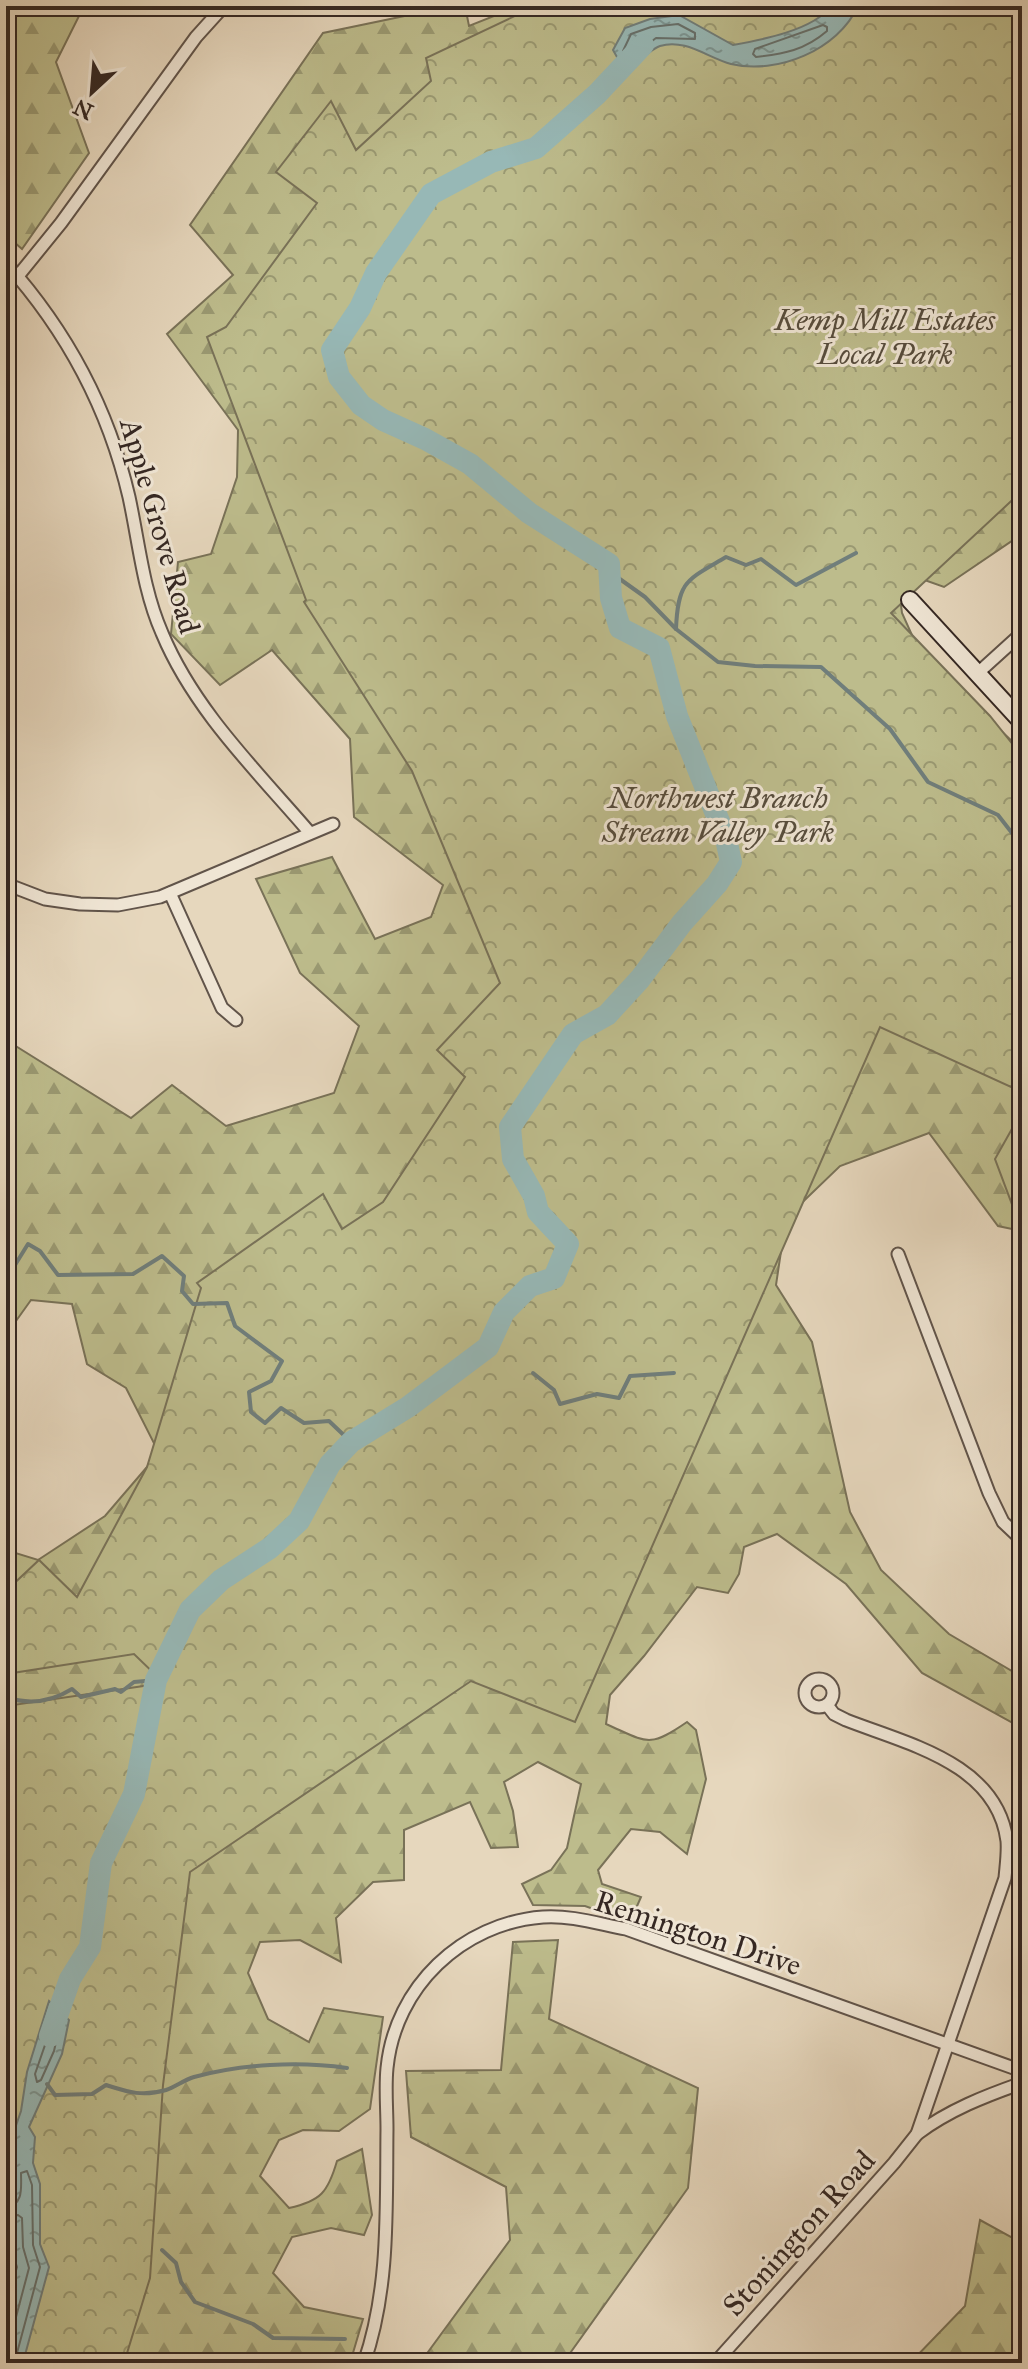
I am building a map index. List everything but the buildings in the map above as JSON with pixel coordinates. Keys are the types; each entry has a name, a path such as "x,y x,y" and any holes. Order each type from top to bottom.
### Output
{"street":[{"path":"18,276 61,223 196,37 224,6"},
{"name":"Apple Grove Road","path":"6,263 67,340 110,430 129,495 148,593 162,633 188,684 210,716 310,833"},
{"path":"910,600 1022,722"},
{"path":"979,672 1022,633"},
{"path":"6,884 45,899 118,905 160,897 333,824"},
{"path":"170,893 222,1008 236,1020"},
{"path":"898,1254 989,1493 1003,1522 1022,1540"},
{"name":"Stonington Road","path":"827,1705 834,1714 846,1720 938,1756 966,1772 981,1785 999,1812 1007,1841 1005,1878 917,2134"},
{"name":"Remington Drive","path":"364,2363 380,2303 386,2226 387,2068 395,2033 408,2002 427,1974 453,1949 504,1923 544,1917 571,1918 626,1929 1022,2071"},
{"name":"Stonington Road","path":"715,2363 917,2134 935,2121 981,2098 1022,2083"}],"green space":[{"path":"6,6 84,6 56,62 89,153 22,249 6,235"},
{"path":"423,6 465,6 469,26 519,6 831,6 680,756 149,1656 154,1682 137,1730 6,2203 6,1550 38,1560 105,1516 159,1453 126,1388 87,1364 72,1304 31,1300 6,1335 6,1040 131,1118 172,1085 226,1126 334,1093 359,1026 300,973 256,879 332,857 375,939 431,917 443,885 354,817 350,739 272,650 220,685 171,634 178,562 211,554 237,477 238,430 167,334 233,275 190,225 323,33 424,12"},
{"name":"Northwest Branch Stream Valley Park","path":"536,6 1022,6 1022,491 891,613 990,716 1022,756 1022,1092 880,1027 575,1722 471,1681 190,1872 163,2085 150,2278 124,2363 6,2363 6,1706 164,1683 134,1654 6,1674 6,1591 39,1560 77,1597 147,1467 201,1288 197,1283 323,1194 342,1229 383,1202 465,1077 437,1050 500,983 412,771 304,602 306,600 207,337 226,327 317,203 276,172 331,101 356,150 431,81 426,58"},
{"name":"Kemp Mill Estates Local Park","path":"1022,6 1022,534 944,587 916,577 905,588 901,605 920,653 1014,743 1022,757 1022,1111 995,1159 1022,1231 998,1226 929,1133 840,1166 786,1218 776,1285 812,1342 850,1512 881,1570 949,1634 1022,1677 1022,1728 922,1673 846,1584 777,1534 744,1547 739,1574 728,1593 697,1587 610,1695 606,1724 639,1738 647,1740 664,1736 687,1722 696,1730 706,1779 687,1854 660,1832 631,1829 598,1870 602,1884 641,1897 630,1922 585,1906 533,1905 522,1884 551,1870 567,1848 581,1784 538,1762 504,1782 513,1811 518,1847 491,1848 470,1802 404,1830 404,1880 373,1882 336,1918 341,1962 300,1940 260,1942 248,1973 268,2019 309,2042 324,2008 383,2017 370,2109 339,2131 303,2130 279,2140 260,2176 289,2208 322,2194 337,2161 362,2149 372,2215 364,2235 331,2228 292,2237 273,2273 304,2307 363,2319 350,2363 27,2363 40,2184"},
{"path":"1022,1092 1022,1255 977,1120"},
{"path":"558,1940 549,2019 698,2088 688,2188 563,2363 420,2363 510,2240 506,2187 411,2137 406,2071 501,2070 513,1942"},
{"path":"980,2220 1022,2243 1022,2363 910,2363 965,2306"}],"water":[{"path":"831,6 858,6 849,22 821,47 804,56 767,66 731,64 687,47 669,44 651,51 626,73 613,50 625,28 650,19 679,15 733,45 800,28"},
{"path":"49,2001 69,2020 62,2054 29,2127 35,2137 33,2163 40,2184 40,2244 49,2267 25,2355 27,2363 6,2363 6,2203 13,2194 11,2140 21,2111 27,2072"}],"waterway":[{"path":"50,2036 70,1979 90,1947 101,1863 134,1794 156,1680 190,1610 221,1580 270,1548 299,1521 330,1464 351,1442 408,1407 488,1347 504,1312 530,1286 554,1278 568,1244 538,1212 534,1196 513,1159 510,1127 573,1034 607,1015 717,884 731,862 726,839 677,716 659,648 620,628 611,598 609,564 529,513 470,464 383,420 361,405 339,377 332,350 360,308 376,273 431,194 491,162 536,148 597,94 643,45"},
{"path":"676,629 679,600 687,583 726,557 746,565 761,559 796,585 856,553"},
{"path":"610,572 645,597 676,629 718,662 821,667 890,729 928,782 998,815 1019,842 1022,880"},
{"path":"6,1262 15,1265 28,1244 40,1251 58,1275 133,1274 162,1256 184,1276 182,1291 193,1304 227,1303 235,1326 282,1361 271,1381 249,1392 251,1412 265,1423 281,1408 304,1423 329,1421 351,1442"},
{"path":"533,1373 554,1390 560,1404 597,1394 619,1398 630,1376 674,1373"},
{"path":"6,1697 40,1701 72,1689 81,1697 115,1689 121,1692 134,1682 156,1680"},
{"path":"47,2084 55,2095 92,2094 106,2085 128,2092 150,2093 166,2090 194,2077 251,2067 309,2065 347,2068"},
{"path":"162,2250 176,2263 181,2282 195,2302 253,2324 273,2338 345,2339"}]}
